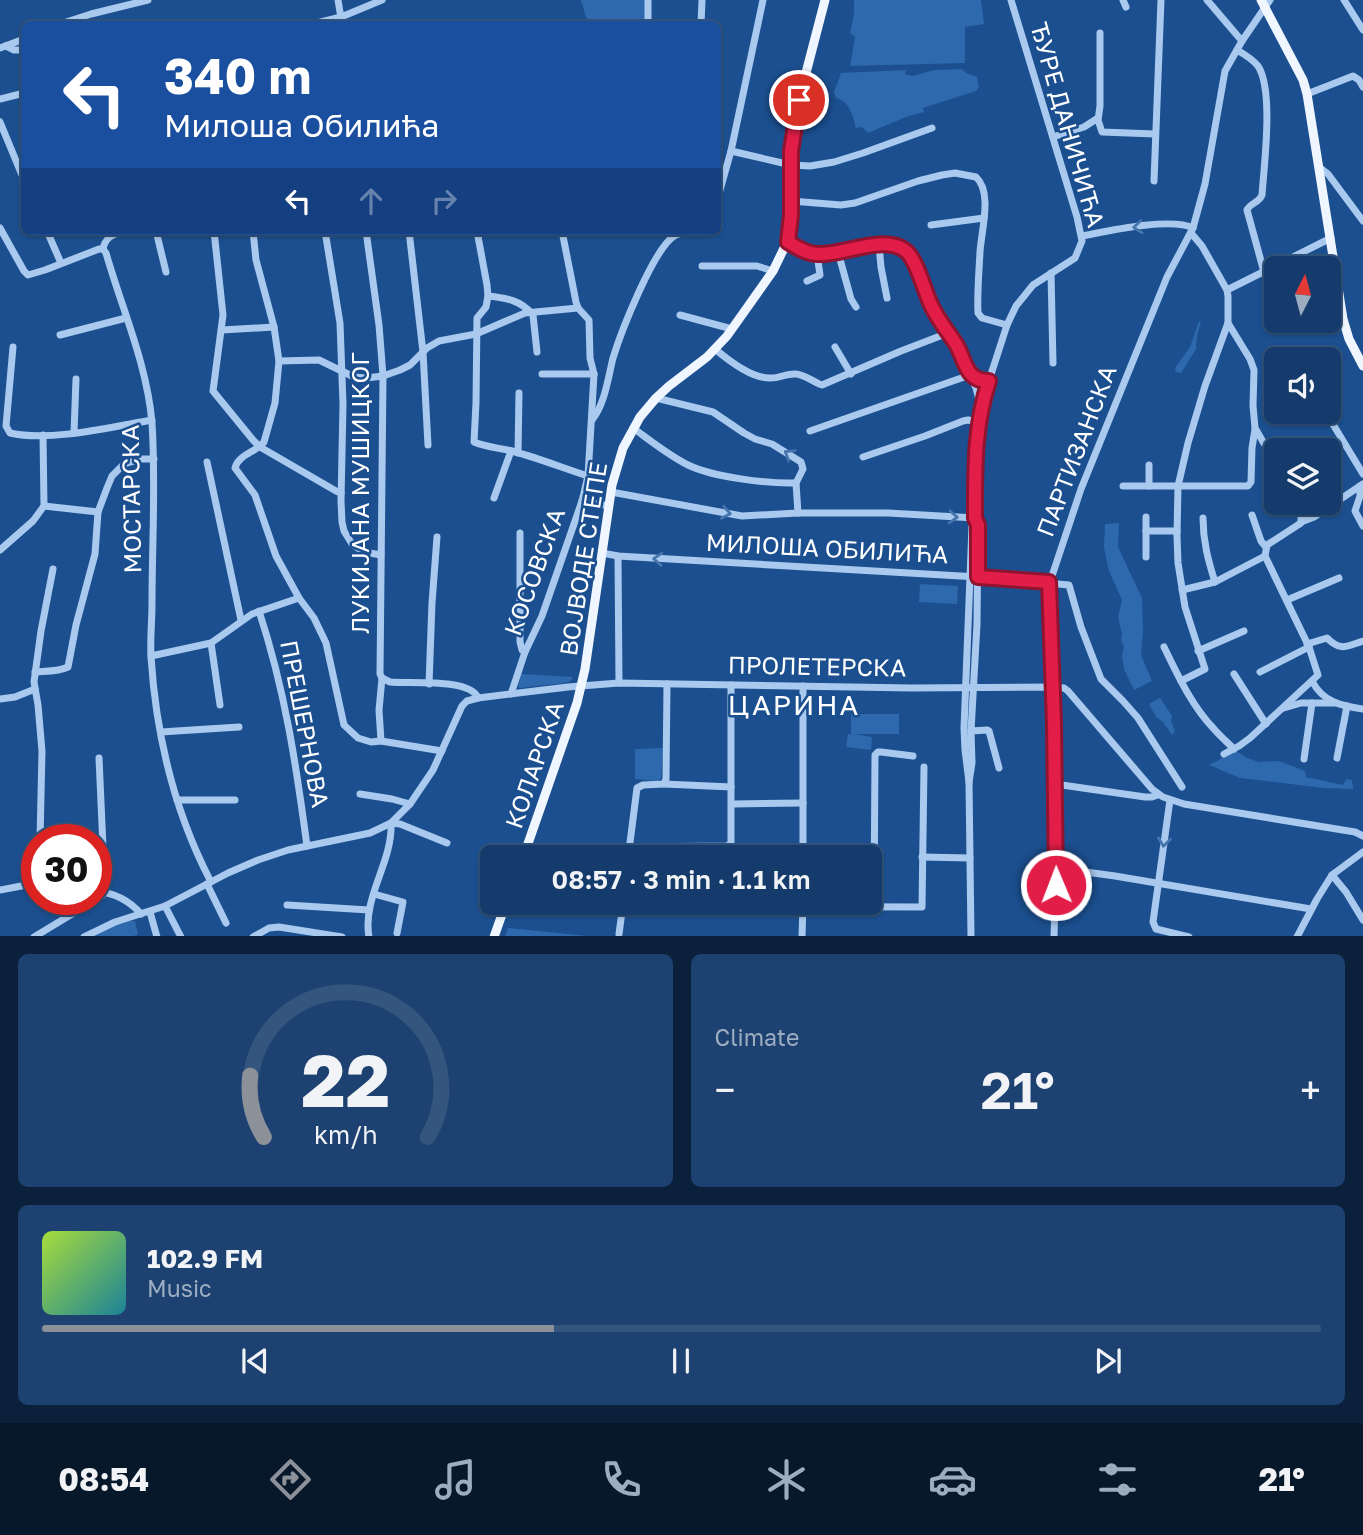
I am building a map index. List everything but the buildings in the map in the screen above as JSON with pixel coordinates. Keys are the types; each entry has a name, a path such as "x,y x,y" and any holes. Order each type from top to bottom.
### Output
{"main road":[{"name":"ВОЈВОДЕ СТЕПЕ","path":"581,686 611,492 619,460 633,428 656,398 715,349 732,329 773,271 788,242 795,117 825,0"},
{"path":"1265,2 1303,80 1307,94 1346,330 1363,366"},
{"name":"КОЛАРСКА","path":"528,845 581,686"},
{"path":"494,936 502,915"}],"street":[{"path":"70,21 148,0"},
{"path":"338,0 342,20 382,0"},
{"path":"648,0 648,21"},
{"path":"701,21 702,0"},
{"path":"721,186 763,0"},
{"name":"ЂУРЕ ДАНИЧИЋА","path":"971,936 970,688 978,525 975,518 975,462 978,422 1007,325 1016,306 1027,290 1039,280 1075,258 1081,247 1082,236 1011,0"},
{"path":"1154,181 1161,0"},
{"path":"1207,0 1242,41"},
{"path":"1344,0 1362,27"},
{"name":"ПАРТИЗАНСКА","path":"1054,936 1055,784 1049,582 1082,489 1167,277 1192,231 1205,184 1223,78 1265,2"},
{"path":"1101,33 1098,125 1103,132 1155,134"},
{"path":"3,47 21,40"},
{"path":"3,47 21,50"},
{"path":"1237,50 1257,65 1265,84 1266,152 1262,195 1247,210 1264,268"},
{"path":"1307,94 1353,76 1363,87"},
{"path":"0,99 21,94"},
{"path":"1053,137 1084,127 1098,118"},
{"path":"0,122 21,173"},
{"path":"731,151 791,165 810,166 834,162 932,128"},
{"path":"1319,167 1328,174 1363,221"},
{"path":"791,201 841,205 942,175 955,173 976,177 981,182 985,201 978,313 982,318 1007,325"},
{"path":"931,225 984,218"},
{"path":"1082,236 1128,228 1180,224 1192,231 1227,290 1228,323 1205,386 1178,486 1177,556 1185,607 1204,670 1181,681"},
{"path":"0,228 26,274 32,275 103,249 112,235"},
{"path":"49,235 61,263"},
{"path":"157,235 166,272"},
{"path":"215,235 223,315 213,391 260,447 341,493"},
{"path":"254,235 258,270 274,327 279,361 275,403 267,435 260,447 237,461 235,468 255,495 271,544 326,643 344,725 358,738 371,742 381,741 442,751"},
{"path":"326,235 340,323 343,404 342,522 347,538 359,550 382,555"},
{"name":"ЛУКИЈАНА МУШИЦКОГ","path":"367,235 383,376 382,678 379,710 381,741"},
{"path":"409,235 423,352 428,445"},
{"path":"478,235 488,296 486,307 477,318 473,439 477,444 515,452 587,476"},
{"name":"КОСОВСКА","path":"511,694 525,652 542,616 582,501 587,476 594,374 590,358 589,320 578,308 563,235"},
{"name":"КОСОВСКА","path":"592,421 598,411 614,355 636,298 659,254 673,235"},
{"path":"1295,256 1331,238"},
{"path":"788,242 817,254 879,245 906,251 931,306 961,355 981,408"},
{"path":"879,245 887,298"},
{"name":"МОСТАРСКА","path":"103,249 141,366 152,420 154,459 151,656 161,732 177,800 194,849 226,923"},
{"path":"838,252 851,299 856,307"},
{"path":"807,281 820,275 817,254"},
{"path":"702,266 757,267 773,271"},
{"path":"1227,290 1264,272"},
{"path":"1051,273 1054,363"},
{"path":"488,296 514,300 531,312 537,352"},
{"path":"279,361 319,360 341,372 360,378 383,376 400,370 416,360 430,346 446,339 476,334 518,315 578,308"},
{"path":"680,315 732,329"},
{"path":"60,335 126,318"},
{"path":"1123,486 1248,486 1251,482 1255,428 1254,370 1228,323"},
{"path":"222,330 274,327"},
{"path":"715,349 741,368 764,378 799,374 822,385 948,333"},
{"path":"13,347 7,417 8,431 13,435 74,433 152,420"},
{"path":"835,347 851,374"},
{"path":"542,374 594,374"},
{"path":"970,374 979,380 989,381"},
{"path":"810,431 970,374"},
{"path":"74,433 76,379"},
{"path":"494,498 515,452 519,393"},
{"path":"656,398 713,412 744,433 772,443 802,462 803,470 796,483 798,513"},
{"path":"863,457 963,421 978,422"},
{"path":"1333,424 1363,474"},
{"path":"633,428 676,458 698,469 768,482 796,483"},
{"path":"1255,428 1264,443"},
{"path":"0,550 33,521 44,506 43,435"},
{"path":"35,672 68,667 95,554 98,512 107,488 118,469 131,460 154,459"},
{"path":"207,462 241,620"},
{"path":"1149,465 1149,486"},
{"path":"1265,546 1362,485"},
{"path":"1362,485 1355,511 1363,526"},
{"path":"611,492 742,516 888,513 975,518"},
{"path":"582,501 609,506"},
{"path":"44,506 98,512"},
{"path":"1224,754 1250,738 1317,677 1318,672 1265,556 1265,546 1252,515"},
{"path":"1301,515 1301,522"},
{"path":"1146,517 1146,557"},
{"path":"1203,518 1206,552 1215,582"},
{"path":"1146,531 1177,531"},
{"path":"520,533 520,642 525,652"},
{"path":"429,684 436,537"},
{"name":"МИЛОША ОБИЛИЋА","path":"602,553 1049,582"},
{"name":"ВОЈВОДЕ СТЕПЕ","path":"618,556 619,683"},
{"path":"1182,590 1215,582 1265,556"},
{"path":"40,824 42,751 35,672 53,569"},
{"path":"1287,600 1339,578"},
{"path":"1049,582 1069,585 1081,627 1101,679 1138,718 1182,787"},
{"path":"151,656 211,643 241,620 299,598"},
{"name":"ПРЕШЕРНОВА","path":"259,611 271,646 285,704 307,846"},
{"path":"1198,651 1244,631"},
{"path":"1260,672 1327,638 1334,645 1343,647 1363,641"},
{"path":"211,643 220,705"},
{"path":"1164,647 1181,681 1207,721 1234,749"},
{"path":"1234,674 1265,724"},
{"path":"382,678 390,682 459,685 473,691 478,698"},
{"path":"1312,681 1322,695 1335,703 1363,709"},
{"name":"ПРОЛЕТЕРСКА","path":"467,701 619,683 1053,687"},
{"path":"664,783 667,684"},
{"path":"84,936 107,925 165,906 258,860 288,850 370,833 391,823 410,804 433,770 460,710 467,701 459,685"},
{"path":"730,845 731,685"},
{"path":"803,686 803,845"},
{"path":"1053,687 1069,691 1142,779 1158,794 1170,800 1362,835"},
{"name":"ЂУРЕ ДАНИЧИЋА","path":"970,688 964,736 970,782"},
{"path":"0,699 15,697 35,689"},
{"path":"1304,759 1312,703"},
{"path":"1280,710 1295,704 1335,703"},
{"path":"1337,758 1347,706"},
{"path":"161,732 239,727"},
{"path":"971,731 989,731 999,768"},
{"path":"874,845 875,755 881,752 913,756"},
{"path":"99,758 102,824"},
{"path":"882,907 922,907 924,767"},
{"path":"629,845 637,788 664,783 731,787"},
{"path":"1055,784 1145,797 1158,794"},
{"path":"360,794 410,804"},
{"path":"177,800 235,800"},
{"path":"1170,800 1153,926 1163,932 1189,936"},
{"path":"732,804 803,803"},
{"path":"391,823 400,824 447,844"},
{"path":"369,936 369,910 392,832 391,823"},
{"path":"1302,935 1311,909 1332,875 1363,852"},
{"path":"922,857 970,858"},
{"path":"1056,868 1311,909"},
{"path":"1332,875 1363,920"},
{"path":"0,890 21,886"},
{"path":"374,894 403,902 397,933"},
{"path":"112,895 129,901 141,914"},
{"path":"1354,904 1363,900"},
{"path":"287,905 369,910"},
{"path":"165,906 181,936"},
{"path":"150,912 158,936"},
{"path":"34,936 71,915"},
{"path":"619,934 622,915"},
{"path":"802,936 803,915"},
{"path":"253,936 273,927 342,936"}],"shaded area":[{"path":"581,0 645,0 645,21 587,21"},
{"path":"854,0 981,0 984,24 965,27 965,63 850,66 855,37 850,33"},
{"path":"962,69 977,77 979,87 976,91 923,108 924,112 868,133 862,127 856,128 848,106 836,98 834,92 841,73 906,70 905,74 912,76 934,70"},
{"path":"1199,321 1196,349 1181,373 1176,372 1175,368 1190,347"},
{"path":"1119,523 1118,547 1142,598 1141,655 1152,681 1134,690 1124,669 1122,655 1124,647 1118,617 1122,600 1109,571 1104,548 1105,524"},
{"path":"920,584 958,586 957,604 919,602"},
{"path":"521,674 573,677 564,683 520,688"},
{"path":"1160,698 1172,716 1175,731 1172,735 1156,717 1149,704"},
{"path":"851,714 899,714 899,734 854,734 872,737 871,750 846,747 848,734 851,734"},
{"path":"663,748 661,779 635,779 635,749"},
{"path":"1236,751 1259,762 1279,761 1305,771 1306,777 1343,785 1346,779 1352,780 1353,789 1240,778 1209,765"},
{"path":"135,921 138,934 94,936 119,923"},
{"path":"508,928 587,936 505,936"}],"district":[{"name":"ЦАРИНА","path":"794,705"}],"route":[{"path":"799,100 791,151 791,215 788,242 817,254 879,245 906,251 931,306 956,345 970,374 979,380 989,381 976,440 975,518 978,525 978,577 1049,582 1056,885"}]}
